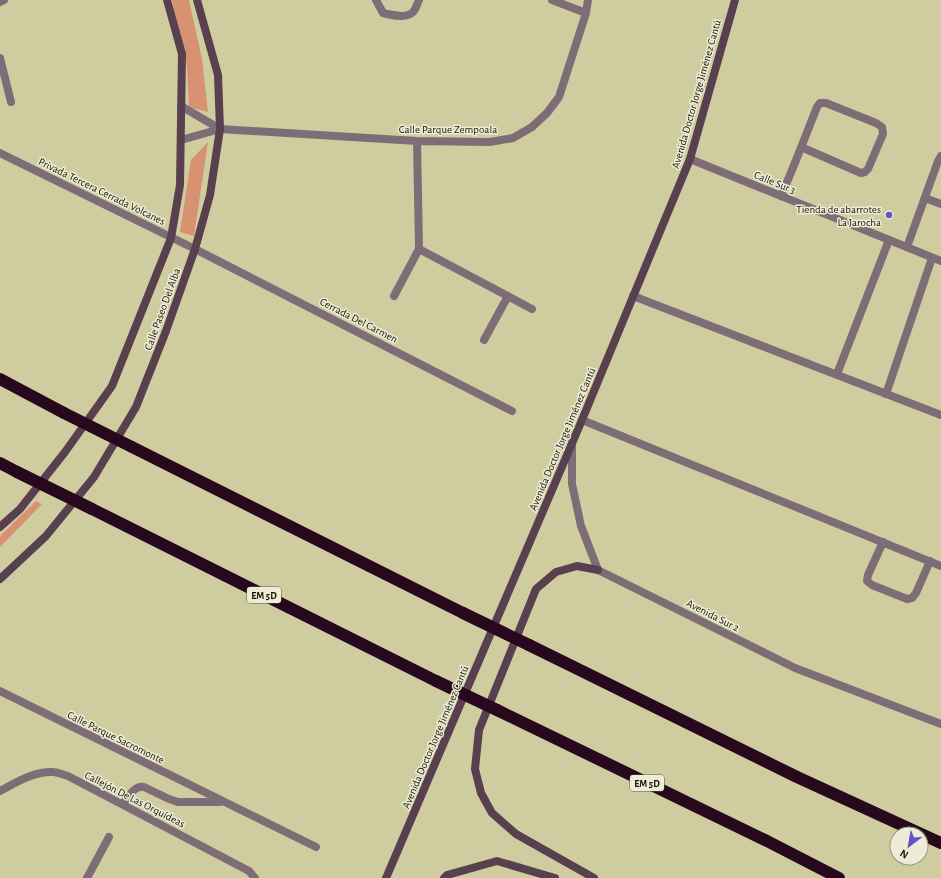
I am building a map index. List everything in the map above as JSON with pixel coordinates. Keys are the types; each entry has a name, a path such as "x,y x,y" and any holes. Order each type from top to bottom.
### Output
{"highway":[{"path":"0,379 64,413 464,613 797,777 941,843"},
{"name":"EM 5D","path":"0,463 436,681 760,838 839,878"}],"main road":[{"name":"Calle Paseo Del Alba","path":"0,527 20,509 60,458 112,386 171,238 180,185 182,54 168,0"},
{"name":"Calle Paseo Del Alba","path":"0,580 46,536 94,477 136,407 164,338 195,249 210,195 220,129 218,75 198,0"},
{"name":"Avenida Doctor Jorge Jiménez Cantú","path":"386,878 582,420 690,159 735,0"},
{"path":"594,878 516,834 492,813 481,793 475,769 479,730 536,589 556,572 577,566 598,570"},
{"path":"444,878 447,875 497,861 555,878"}],"street":[{"path":"0,2 4,0"},
{"path":"376,0 383,13 407,16 412,14 419,0"},
{"path":"552,0 586,13"},
{"name":"Calle Parque Zempoala","path":"181,140 220,129 417,141 490,142 512,138 532,127 547,113 559,97 586,13 588,0"},
{"path":"0,58 11,102"},
{"path":"781,196 817,107 820,104 826,103 876,123 882,127 883,134 868,169 862,173 801,147"},
{"name":"Calle Parque Zempoala","path":"181,106 220,129"},
{"path":"394,296 419,249 417,141"},
{"name":"Privada Tercera Cerrada Volcanes","path":"0,153 195,249"},
{"path":"907,247 941,156"},
{"name":"Calle Sur 3","path":"690,159 941,261"},
{"path":"925,198 941,204"},
{"path":"837,374 889,240"},
{"name":"Cerrada Del Carmen","path":"195,249 512,410"},
{"path":"419,249 532,309"},
{"path":"886,394 932,258"},
{"path":"484,340 508,296"},
{"path":"633,296 941,415"},
{"path":"582,420 941,566"},
{"path":"572,443 572,484 581,526 598,570"},
{"path":"883,542 868,575 867,581 872,585 906,599 912,598 916,593 930,561"},
{"name":"Avenida Sur 2","path":"598,570 795,668 941,724"},
{"name":"Calle Parque Sacromonte","path":"0,691 316,848"},
{"name":"Callejón De Las Orquídeas","path":"0,791 17,782 40,773 53,772 68,776 249,871 255,878"},
{"name":"Calle Parque Sacromonte","path":"123,804 136,788 140,786 178,802 223,802"},
{"path":"87,878 109,837"}],"shaded area":[{"path":"172,0 189,0 202,59 208,112 189,107 187,66"},
{"path":"208,142 194,236 180,232 191,160"},
{"path":"36,501 42,504 0,547 0,536"}],"place":[{"name":"Tienda de abarrotes La Jarocha","path":"889,215"}]}
